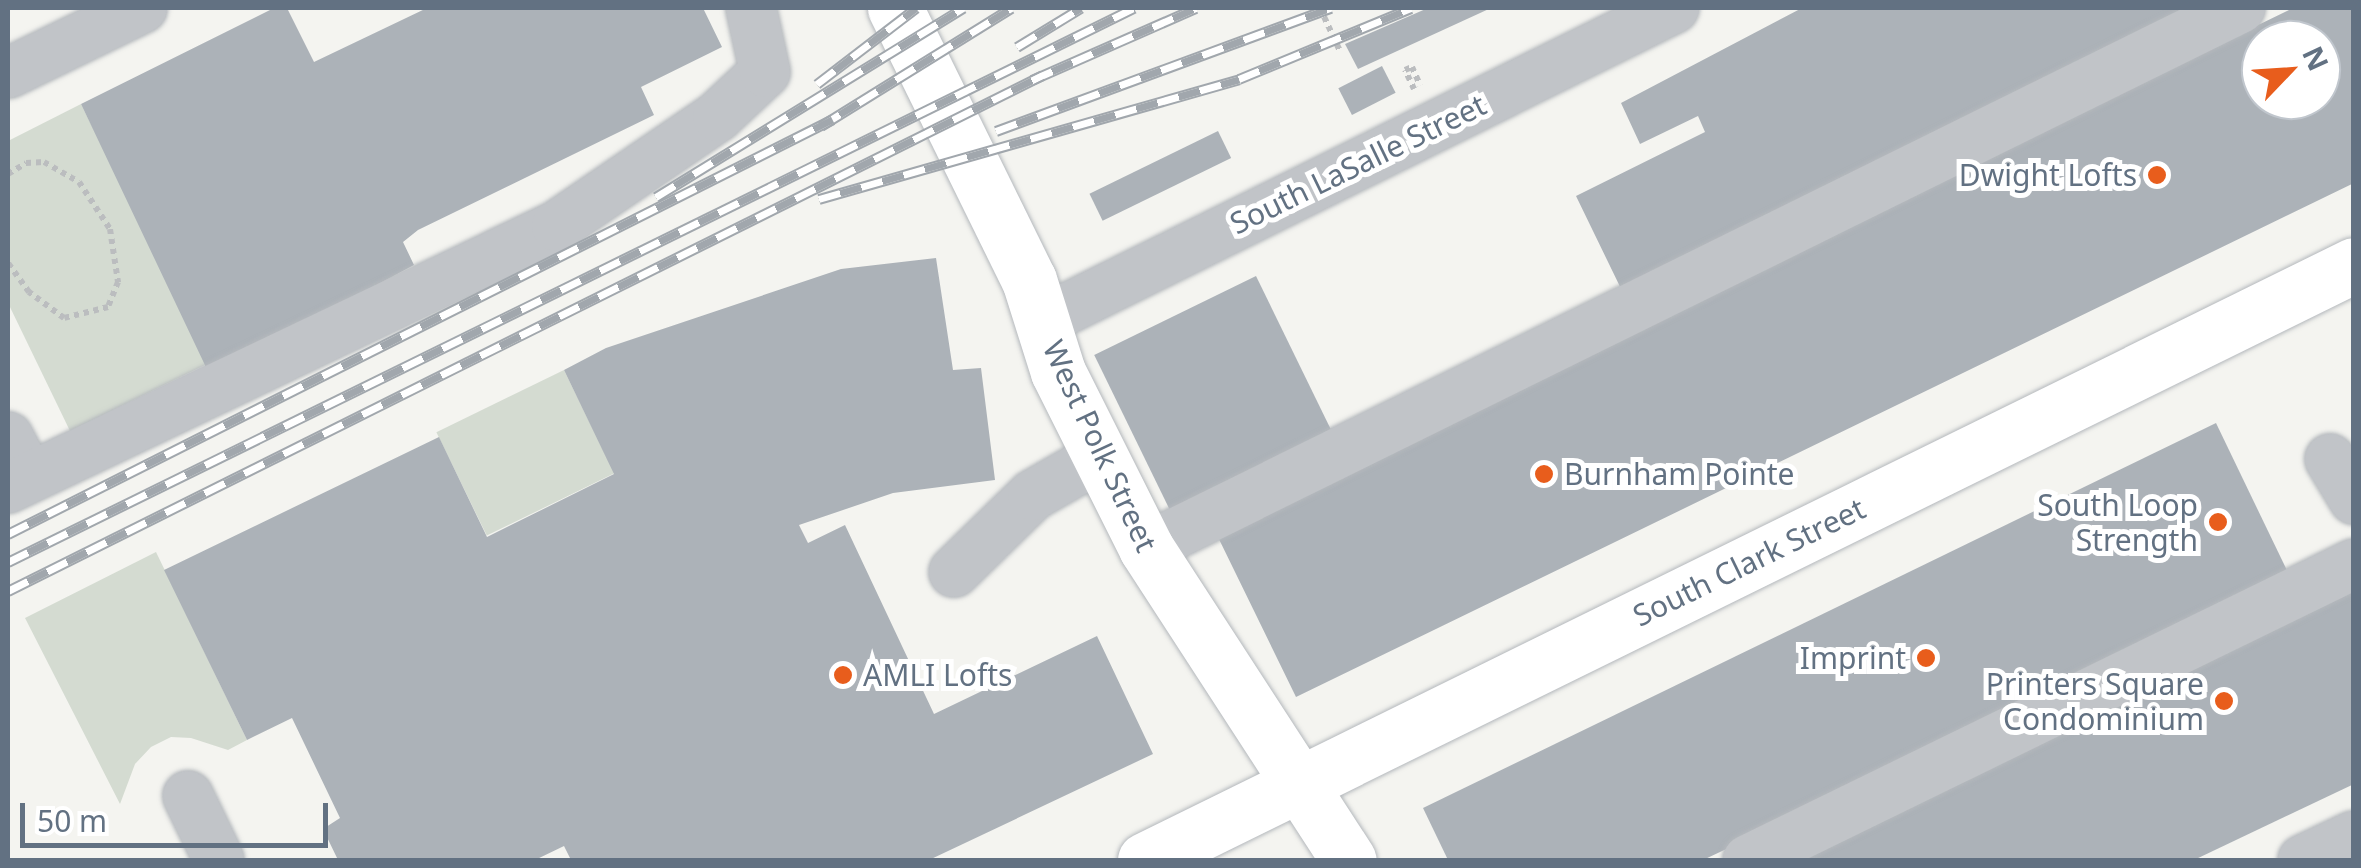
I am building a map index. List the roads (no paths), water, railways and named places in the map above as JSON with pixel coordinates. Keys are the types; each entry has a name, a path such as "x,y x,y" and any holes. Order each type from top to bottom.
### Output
{"main road":[{"name":"West Polk Street","path":"896,8 1029,280 1058,372 1146,548 1349,860"},
{"name":"South Clark Street","path":"1144,860 2354,264"}],"street":[{"path":"8,73 142,8"},
{"path":"15,467 557,226 718,116 765,72 751,8"},
{"name":"South LaSalle Street","path":"1042,322 1674,8"},
{"path":"1146,548 2240,8"},
{"path":"954,572 1033,495 1100,456"},
{"path":"1748,860 2354,564"},
{"path":"188,796 219,860"},
{"path":"2303,860 2354,836"}],"railway":[{"path":"817,84 916,8"},
{"path":"656,197 963,8"},
{"path":"821,126 1011,8"},
{"path":"1017,47 1081,8"},
{"path":"8,562 1134,8"},
{"path":"1032,80 1196,8"},
{"path":"996,131 1331,8"},
{"path":"819,199 1239,79 1411,8"},
{"path":"8,591 1043,75"},
{"path":"8,534 833,119"}],"place":[{"name":"Dwight Lofts","path":"2157,175"},
{"name":"Burnham Pointe","path":"1544,474"},
{"name":"South Loop Strength","path":"2218,522"},
{"name":"Imprint","path":"1926,658"},
{"name":"AMLI Lofts","path":"843,675"},
{"name":"Printers Square Condominium","path":"2224,701"}]}
